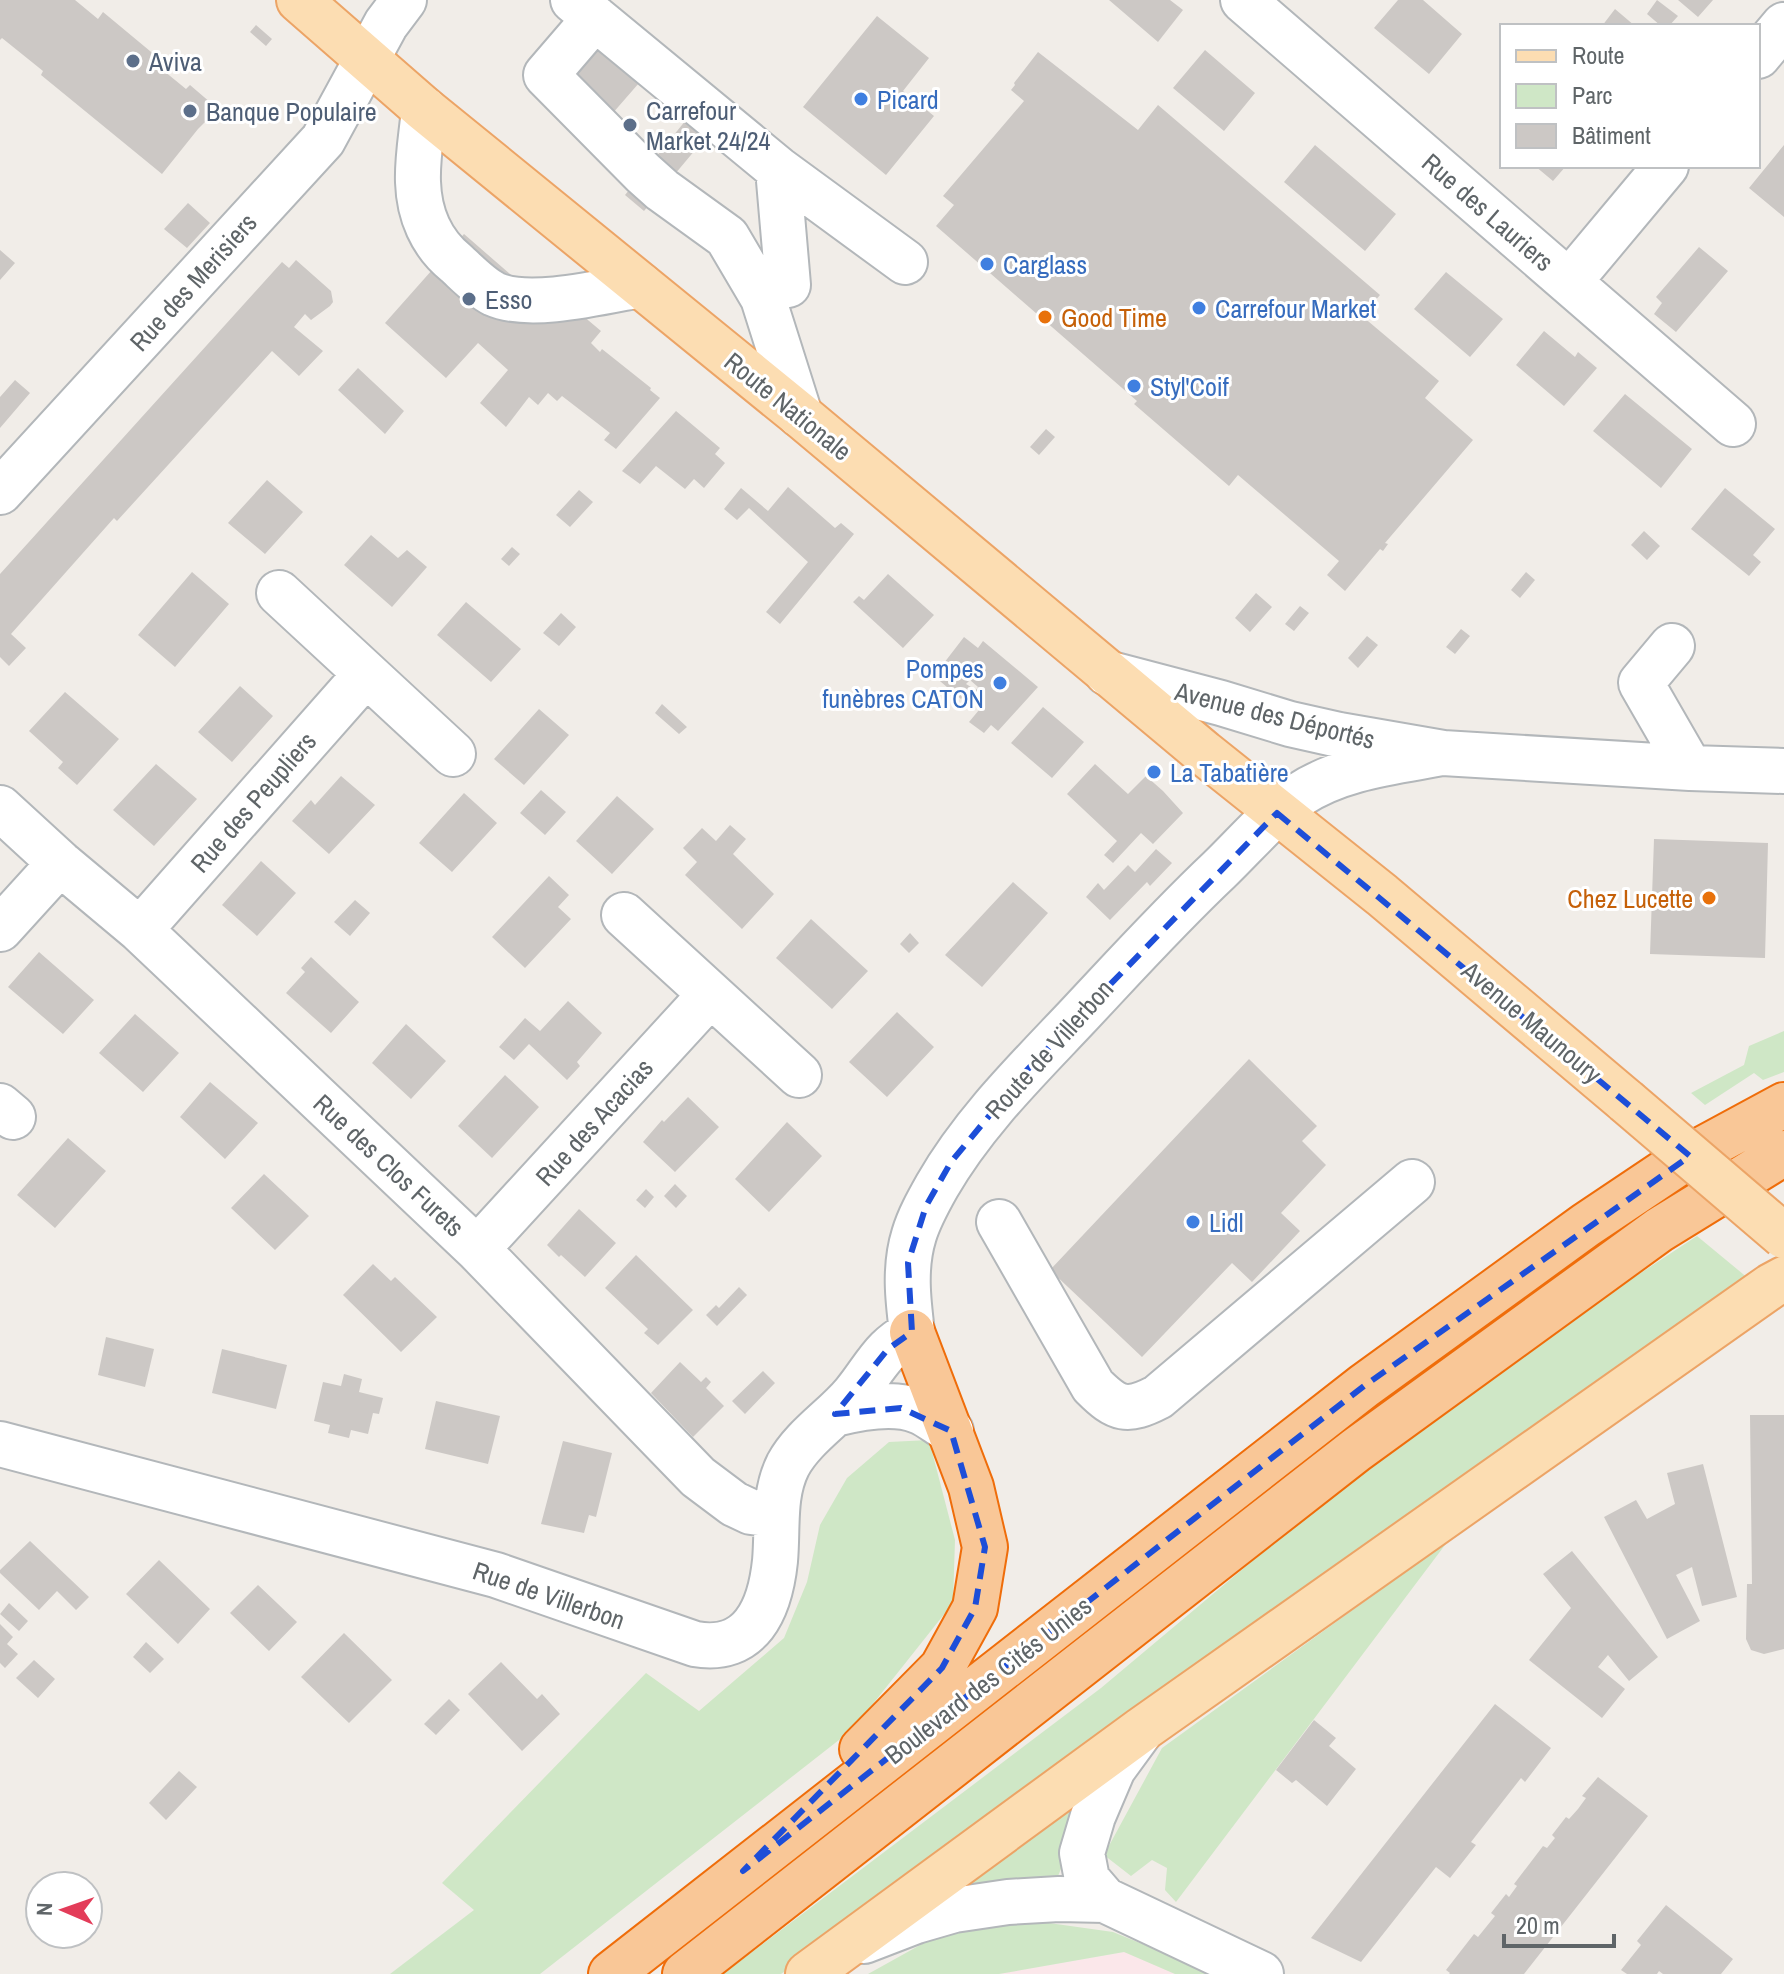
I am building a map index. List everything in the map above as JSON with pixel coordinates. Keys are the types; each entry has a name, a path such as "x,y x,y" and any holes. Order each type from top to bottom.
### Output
{"highway":[{"name":"Boulevard des Cités Unies","path":"611,1974 1364,1386 1586,1225 1686,1158 1784,1105"},
{"name":"Boulevard des Cités Unies","path":"685,1974 1356,1450 1659,1230 1784,1153"},
{"path":"743,1871 942,1668 975,1608 985,1547 971,1487 912,1332"}],"main road":[{"name":"Route Nationale","path":"299,0 424,109 800,415 1277,813"},
{"name":"Avenue Maunoury","path":"1277,813 1382,895 1784,1236"},
{"path":"821,1965 1141,1730 1784,1279"}],"street":[{"name":"Rue des Merisiers","path":"5,478 323,140 386,24 404,0"},
{"name":"Rue des Lauriers","path":"1243,0 1733,424"},
{"path":"800,415 763,298 727,237 643,173 546,75 584,9 778,169 905,262"},
{"path":"1760,54 1784,25"},
{"path":"424,109 418,183 425,222 445,255 491,293 522,300 576,298 640,285"},
{"path":"1569,282 1664,168"},
{"path":"778,169 788,285"},
{"path":"279,593 453,754"},
{"path":"1672,646 1641,683 1690,768"},
{"name":"Avenue des Déportés","path":"1107,673 1290,724 1443,753 1784,771"},
{"name":"Rue des Peupliers","path":"140,930 366,674"},
{"name":"Avenue des Déportés","path":"1277,813 1299,795 1358,769 1443,753"},
{"name":"Rue des Clos Furets","path":"0,808 140,930 477,1249 698,1477 734,1504 751,1512 776,1515"},
{"name":"Route de Villerbon","path":"912,1332 907,1289 908,1263 914,1236 926,1206 951,1162 987,1115 1038,1058 1177,910 1277,813"},
{"path":"0,929 60,863"},
{"path":"624,915 799,1075"},
{"name":"Rue des Acacias","path":"477,1249 710,995"},
{"path":"999,1222 1093,1386 1108,1401 1139,1407 1158,1397 1412,1182"},
{"name":"Rue de Villerbon","path":"0,1444 496,1575 671,1637 710,1647 741,1638 752,1628 764,1608 775,1560 779,1488 789,1463 854,1395 888,1349 912,1332"},
{"path":"835,1414 870,1407 901,1408 917,1411 951,1431"},
{"path":"1141,1730 1113,1769 1093,1816 1082,1853 1087,1879 1105,1900 1261,1974"},
{"path":"821,1965 874,1936 954,1910 1008,1902 1105,1900"}],"highlighted area":[{"path":"1277,813 1690,1156 1364,1386 743,1871 942,1668 975,1608 985,1547 951,1431 901,1408 835,1414 888,1349 912,1332 908,1263 926,1206 951,1162 1027,1070"}],"shaded area":[{"path":"1125,1952 1175,1974 999,1974"}],"green space":[{"path":"1784,1031 1784,1072 1763,1080 1754,1073 1705,1105 1691,1093 1744,1065 1749,1046"},
{"path":"1697,1236 1749,1279 781,1974 723,1974 1101,1688 1294,1526 1548,1334"},
{"path":"929,1440 955,1540 953,1603 853,1729 540,1974 390,1974 474,1910 442,1883 646,1673 699,1711 784,1638 807,1582 820,1525 847,1478 889,1442"},
{"path":"1448,1541 1176,1902 1165,1890 1167,1868 1152,1860 1131,1876 1104,1855 1162,1748"},
{"path":"1096,1778 1055,1884 950,1892"},
{"path":"984,1923 1049,1923 1113,1932 1216,1974 1175,1974 1124,1952 999,1974 868,1974 931,1939"}],"building":[{"path":"0,0 75,0 98,19 103,12 168,66 164,71 186,89 190,85 218,109 162,174 41,75 43,71 2,38 0,40"},
{"path":"1109,0 1170,0 1183,10 1158,42"},
{"path":"1398,0 1423,0 1462,34 1429,74 1374,28"},
{"path":"1657,0 1678,16 1671,24 1659,24 1647,14"},
{"path":"1678,0 1713,0 1698,17"},
{"path":"1615,9 1633,24 1604,24"},
{"name":"Picard","path":"877,16 929,58 903,91 934,116 886,175 803,107"},
{"path":"256,25 272,39 266,46 250,32"},
{"path":"595,46 639,83 612,114 569,79"},
{"path":"1205,50 1255,93 1224,131 1173,88"},
{"name":"Carrefour Market","path":"1038,52 1138,130 1158,105 1380,295 1362,316 1439,381 1425,398 1473,440 1385,543 1388,544 1383,551 1380,549 1345,591 1327,575 1339,561 1238,475 1229,486 1134,404 1137,401 936,226 954,205 943,196 1024,101 1011,90"},
{"path":"686,120 706,137 644,211 625,195"},
{"path":"1315,145 1396,214 1365,251 1284,182"},
{"path":"1784,145 1784,217 1749,188"},
{"path":"1537,168 1564,168 1553,181"},
{"path":"188,203 210,223 187,248 164,229"},
{"path":"464,234 565,322 576,310 601,331 591,343 660,398 616,449 604,440 610,433 562,396 557,401 548,393 538,405 529,397 506,427 480,403 508,370 478,343 446,378 385,323"},
{"path":"1699,247 1728,271 1676,332 1654,314 1662,303 1656,297"},
{"path":"0,250 15,263 0,280"},
{"path":"296,260 331,291 333,302 330,306 311,320 305,314 294,327 323,351 299,376 272,351 117,521 114,518 11,634 26,648 9,666 0,657 0,574 282,262 289,268"},
{"path":"1446,272 1503,319 1470,357 1414,309"},
{"path":"1544,331 1575,357 1578,352 1597,368 1564,406 1516,365"},
{"path":"358,368 404,411 385,434 338,390"},
{"path":"15,380 30,393 0,428 0,397"},
{"path":"1625,394 1692,449 1661,488 1593,431"},
{"path":"676,411 720,448 715,454 725,463 704,488 694,479 685,489 656,466 640,484 622,471"},
{"path":"1046,429 1055,437 1039,455 1030,447"},
{"path":"267,480 303,512 265,554 228,523"},
{"path":"788,487 835,528 841,523 854,534 780,624 766,612 808,562 749,508 737,520 724,509 741,488 768,511"},
{"path":"1725,488 1775,529 1753,555 1761,562 1749,576 1691,529"},
{"path":"579,490 593,502 570,527 556,515"},
{"path":"1644,531 1660,546 1647,560 1631,545"},
{"path":"371,535 398,558 407,550 427,567 392,607 344,565"},
{"path":"512,547 520,554 509,566 501,559"},
{"path":"192,572 229,604 175,667 138,635"},
{"path":"1526,572 1535,580 1520,598 1511,590"},
{"path":"888,574 934,615 903,648 853,602 859,596 864,600"},
{"path":"1256,593 1272,607 1250,632 1235,618"},
{"path":"466,602 521,649 491,682 437,635"},
{"path":"1300,606 1309,613 1294,631 1285,624"},
{"path":"561,613 576,627 559,646 543,633"},
{"path":"1461,629 1470,636 1455,654 1446,647"},
{"path":"1367,636 1378,645 1358,668 1348,658"},
{"path":"964,637 978,648 983,641 1038,687 998,731 991,725 984,733 969,722 984,704 973,694 978,687 970,680 966,684 971,687 961,699 934,676"},
{"path":"240,686 273,716 232,762 198,732"},
{"path":"65,692 119,739 77,785 58,768 63,762 29,731"},
{"path":"662,704 687,727 679,734 655,713"},
{"path":"1043,707 1084,742 1052,778 1011,743"},
{"path":"539,709 569,735 524,785 494,759"},
{"path":"156,764 197,799 154,846 113,810"},
{"path":"1095,764 1128,794 1146,776 1183,813 1153,844 1141,833 1113,863 1104,855 1117,841 1067,794"},
{"path":"341,776 375,805 329,854 292,821 311,800 315,805"},
{"path":"541,790 566,812 545,835 520,813"},
{"path":"464,793 497,823 452,872 419,843"},
{"path":"617,796 654,829 612,874 576,841"},
{"path":"730,825 746,839 733,854 774,894 742,929 685,875 697,862 683,848 702,828 716,841"},
{"name":"Chez Lucette","path":"1654,839 1768,843 1765,958 1650,954"},
{"path":"1156,849 1172,863 1150,886 1147,882 1110,920 1086,897 1098,883 1104,890 1128,865 1135,872"},
{"path":"261,861 296,893 257,936 222,905"},
{"path":"549,876 569,895 558,907 571,919 525,968 492,937"},
{"path":"1013,882 1048,913 982,987 945,955"},
{"path":"355,900 370,913 350,936 334,922"},
{"path":"811,919 868,971 832,1009 776,958"},
{"path":"910,933 919,943 909,953 900,944"},
{"path":"39,952 94,1000 63,1034 8,987"},
{"path":"311,957 359,1002 331,1033 286,993 305,972 301,968"},
{"path":"568,1001 602,1033 577,1062 580,1066 567,1080 529,1044 514,1060 499,1047 525,1018 540,1031"},
{"path":"897,1012 934,1047 887,1097 849,1062"},
{"path":"135,1014 179,1053 143,1092 99,1053"},
{"path":"406,1024 446,1061 411,1099 372,1063"},
{"name":"Lidl","path":"1249,1059 1317,1126 1302,1141 1326,1165 1281,1213 1300,1231 1252,1282 1232,1263 1142,1357 1050,1270"},
{"path":"505,1075 539,1107 492,1158 458,1126"},
{"path":"210,1082 258,1123 225,1159 180,1117"},
{"path":"688,1097 719,1127 675,1172 643,1142"},
{"path":"787,1122 822,1156 769,1212 735,1179"},
{"path":"68,1138 106,1171 55,1228 17,1195"},
{"path":"264,1174 309,1216 275,1250 231,1208"},
{"path":"675,1184 687,1196 676,1208 664,1196"},
{"path":"646,1189 654,1197 645,1208 636,1200"},
{"path":"579,1209 616,1243 585,1277 547,1245"},
{"path":"636,1255 693,1310 658,1345 644,1333 648,1329 605,1288"},
{"path":"373,1264 391,1281 395,1277 437,1317 401,1352 343,1295"},
{"path":"739,1287 747,1295 717,1326 706,1315 716,1305 719,1308"},
{"path":"106,1337 154,1349 145,1387 98,1375"},
{"path":"222,1349 287,1365 276,1409 212,1393"},
{"path":"680,1362 701,1382 706,1377 711,1382 706,1388 724,1406 693,1437 651,1393"},
{"path":"763,1371 775,1383 745,1414 732,1401"},
{"path":"344,1374 362,1379 359,1392 383,1398 379,1414 373,1413 368,1434 351,1430 349,1438 328,1433 330,1425 314,1421 323,1382 341,1386"},
{"path":"436,1401 500,1416 488,1464 425,1449"},
{"path":"1750,1415 1784,1415 1784,1649 1764,1654 1751,1650 1746,1639 1747,1584 1752,1584"},
{"path":"563,1441 612,1453 596,1517 589,1515 584,1533 541,1524"},
{"path":"1703,1464 1737,1597 1702,1606 1692,1567 1676,1575 1700,1621 1667,1639 1604,1517 1636,1500 1647,1519 1675,1504 1667,1473"},
{"path":"30,1541 89,1597 76,1610 57,1591 39,1610 0,1573"},
{"path":"1572,1551 1658,1657 1629,1681 1608,1655 1598,1667 1625,1689 1602,1718 1529,1660 1571,1608 1543,1574"},
{"path":"159,1560 210,1609 178,1644 126,1594"},
{"path":"258,1585 297,1622 269,1651 230,1613"},
{"path":"9,1603 28,1621 19,1631 0,1614"},
{"path":"0,1624 13,1637 7,1644 18,1654 5,1668 0,1663"},
{"path":"344,1633 392,1680 349,1723 301,1677"},
{"path":"146,1642 164,1659 150,1673 133,1657"},
{"path":"34,1660 55,1679 38,1698 16,1678"},
{"path":"501,1662 537,1699 542,1694 560,1714 522,1751 468,1694"},
{"path":"449,1699 460,1710 436,1735 424,1724"},
{"path":"1495,1704 1551,1748 1525,1782 1521,1778 1471,1842 1476,1845 1450,1878 1436,1867 1361,1962 1311,1938"},
{"path":"1314,1720 1336,1738 1329,1746 1356,1769 1327,1806 1296,1780 1292,1783 1276,1770"},
{"path":"179,1771 197,1787 166,1820 149,1803"},
{"path":"1598,1777 1648,1816 1524,1974 1449,1974 1446,1970 1474,1934 1478,1937 1495,1916 1491,1913 1506,1894 1509,1897 1517,1886 1514,1884 1543,1846 1547,1848 1555,1838 1552,1835 1566,1817 1569,1819 1578,1809 1586,1798 1582,1796"},
{"path":"1666,1905 1733,1959 1721,1974 1663,1974 1659,1971 1657,1974 1627,1974 1621,1970 1641,1945 1637,1941"}],"place":[{"name":"Aviva","path":"133,61"},
{"name":"Picard","path":"861,99"},
{"name":"Banque Populaire","path":"190,111"},
{"name":"Carrefour Market 24/24","path":"630,125"},
{"name":"Carglass","path":"987,264"},
{"name":"Esso","path":"469,299"},
{"name":"Carrefour Market","path":"1199,308"},
{"name":"Good Time","path":"1045,317"},
{"name":"Styl'Coif","path":"1134,386"},
{"name":"Pompes funèbres CATON","path":"1000,683"},
{"name":"La Tabatière","path":"1154,772"},
{"name":"Chez Lucette","path":"1709,898"},
{"name":"Lidl","path":"1193,1222"}]}
